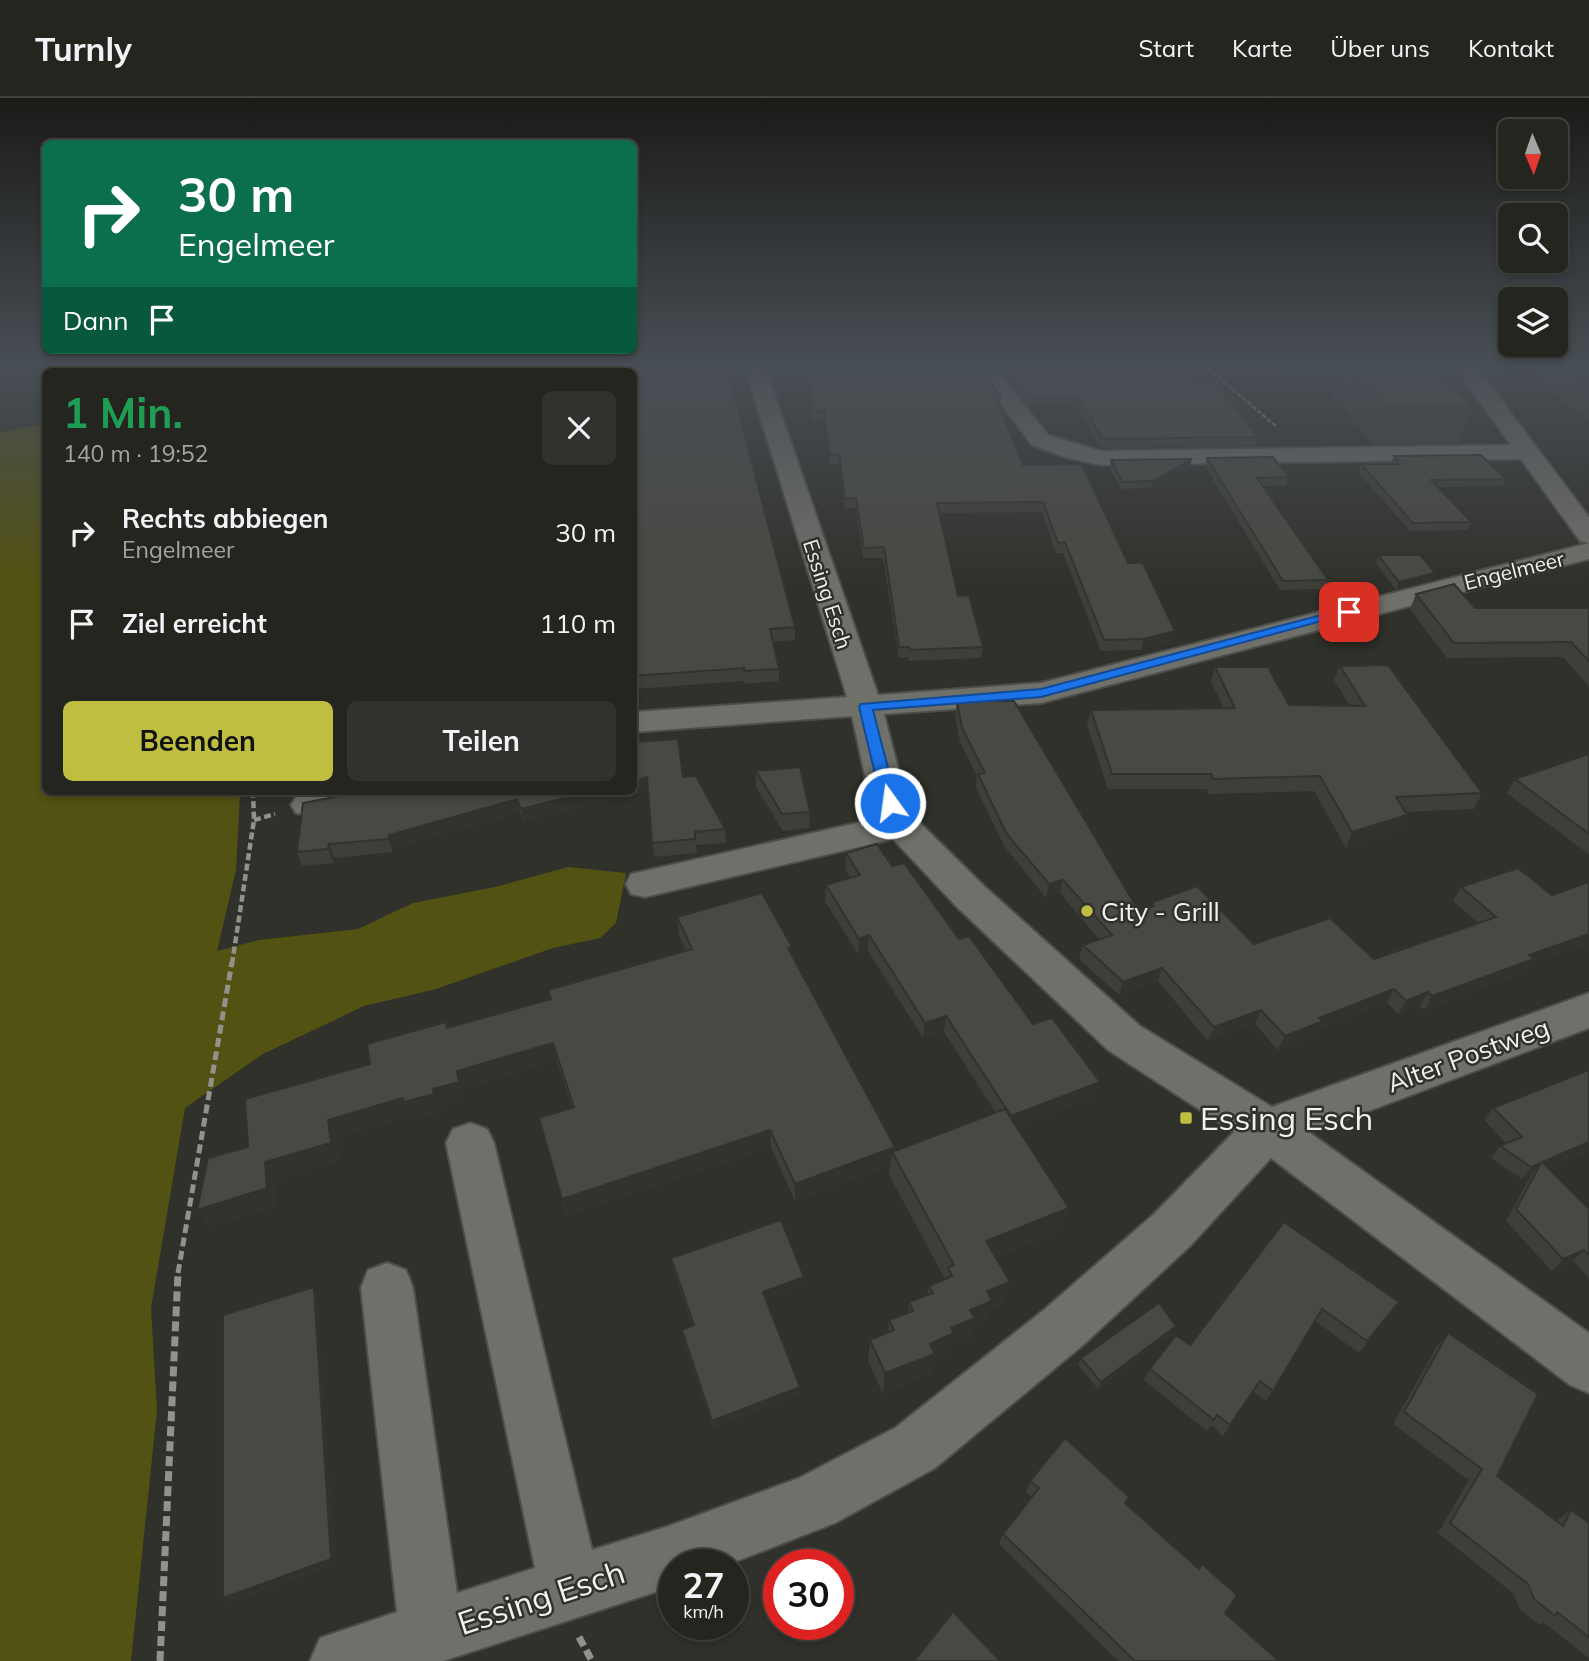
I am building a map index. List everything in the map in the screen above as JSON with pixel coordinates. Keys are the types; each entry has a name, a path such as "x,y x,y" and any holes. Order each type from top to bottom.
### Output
{"street":[{"name":"Essing Esch","path":"778,437 866,707 890,803 901,825 970,896 1124,1038 1268,1129 1589,1366"},
{"path":"1039,437 1076,453 1101,458 1528,452"},
{"name":"Engelmeer","path":"1517,437 1589,535"},
{"name":"Engelmeer","path":"637,722 1041,693 1589,551"},
{"path":"309,805 342,795"},
{"path":"645,884 901,825"},
{"name":"Alter Postweg","path":"1268,1129 1589,1010"},
{"name":"Essing Esch","path":"343,1661 669,1557 814,1502 915,1448 1064,1327 1152,1248 1268,1129"},
{"path":"470,1143 570,1587"},
{"path":"387,1289 431,1632"}],"path":[{"path":"1289,437 1310,455"},
{"path":"160,1661 178,1268 245,892 254,820 253,795"}],"shaded area":[{"path":"0,437 42,437 42,795 240,795 236,870 217,951 259,940 358,929 413,903 495,887 568,867 626,873 616,923 600,938 553,948 436,989 364,1006 263,1054 185,1108 151,1308 157,1410 131,1661 0,1661"}],"building":[{"path":"637,437 745,437 795,627 770,629 779,669 744,671 744,668 637,676"},
{"path":"828,437 1011,437 1023,465 1082,464 1128,563 1143,563 1175,631 1144,639 1104,640 1065,542 1058,543 1043,502 937,503 958,596 969,595 983,647 910,650 909,647 899,647 884,547 864,548 856,498 845,499 839,454 830,455"},
{"path":"1102,437 1258,437 1103,439"},
{"path":"1481,455 1506,479 1431,480 1471,522 1413,523 1361,464 1401,464 1394,456"},
{"path":"1273,457 1289,477 1257,478 1328,580 1283,581 1207,458"},
{"path":"1192,459 1153,481 1122,482 1111,460"},
{"path":"1378,555 1420,555 1435,573 1399,582"},
{"path":"1454,584 1475,608 1589,608 1589,661 1571,642 1454,643 1416,594"},
{"path":"1388,665 1482,793 1396,797 1407,815 1352,832 1320,776 1213,779 1211,774 1112,774 1091,710 1235,708 1215,667 1268,667 1289,705 1365,706 1340,666"},
{"path":"957,701 1014,701 1140,913 1154,906 1153,902 1197,886 1254,944 1330,918 1374,959 1496,917 1461,887 1518,868 1552,895 1589,882 1589,934 1529,955 1534,959 1432,996 1428,992 1406,1001 1394,989 1319,1018 1323,1021 1285,1036 1261,1010 1214,1027 1162,968 1123,982 1083,945 1112,935 1063,880 1049,884 1006,833 978,774 985,773 962,728"},
{"path":"678,739 683,777 696,776 725,829 695,832 695,839 652,843 647,777 637,780 637,742"},
{"path":"1589,754 1589,834 1515,779"},
{"path":"800,767 810,812 782,814 756,771"},
{"path":"345,795 576,795 521,809 517,799 389,835 388,839 329,844 328,849 297,852 303,803"},
{"path":"877,844 892,866 904,863 959,939 969,936 1033,1024 1052,1018 1100,1082 1011,1116 946,1016 925,1023 869,935 859,939 826,885 860,875 846,853"},
{"path":"762,893 792,947 788,948 895,1147 795,1184 770,1130 562,1199 539,1118 574,1107 553,1043 457,1071 459,1082 433,1089 434,1094 404,1102 403,1098 328,1120 331,1143 265,1162 267,1188 197,1210 208,1158 248,1147 245,1099 370,1064 367,1044 446,1022 447,1028 551,999 548,990 692,949 677,917"},
{"path":"1589,1070 1589,1142 1542,1162 1589,1209 1589,1255 1584,1250 1563,1259 1516,1209 1541,1163 1531,1167 1500,1146 1522,1137 1493,1108"},
{"path":"1005,1109 1069,1208 986,1241 1010,1282 987,1291 992,1301 970,1310 975,1318 951,1328 954,1333 930,1344 935,1354 885,1373 870,1340 894,1330 889,1320 913,1311 909,1302 933,1293 929,1286 952,1276 948,1267 954,1265 892,1152"},
{"path":"781,1220 804,1277 763,1292 800,1387 712,1421 682,1330 694,1325 671,1258"},
{"path":"1284,1222 1399,1302 1367,1341 1322,1309 1273,1391 1260,1381 1230,1425 1217,1415 1214,1420 1150,1369 1176,1335 1190,1345"},
{"path":"314,1287 331,1559 223,1598 223,1315"},
{"path":"1159,1303 1176,1326 1101,1382 1081,1358"},
{"path":"1448,1333 1538,1394 1497,1476 1563,1526 1571,1510 1589,1523 1589,1637 1557,1612 1555,1616 1534,1599 1528,1584 1450,1523 1482,1469 1404,1412"},
{"path":"1065,1438 1129,1497 1125,1503 1199,1569 1202,1564 1237,1595 1225,1613 1279,1661 1135,1661 1003,1534 1039,1488 1030,1481"},
{"path":"953,1612 1000,1661 914,1661"}],"place":[{"name":"City - Grill","path":"1087,911"},
{"name":"Essing Esch","path":"1186,1118"}],"route":[{"path":"890,803 866,707 1041,693 1349,612"}]}
